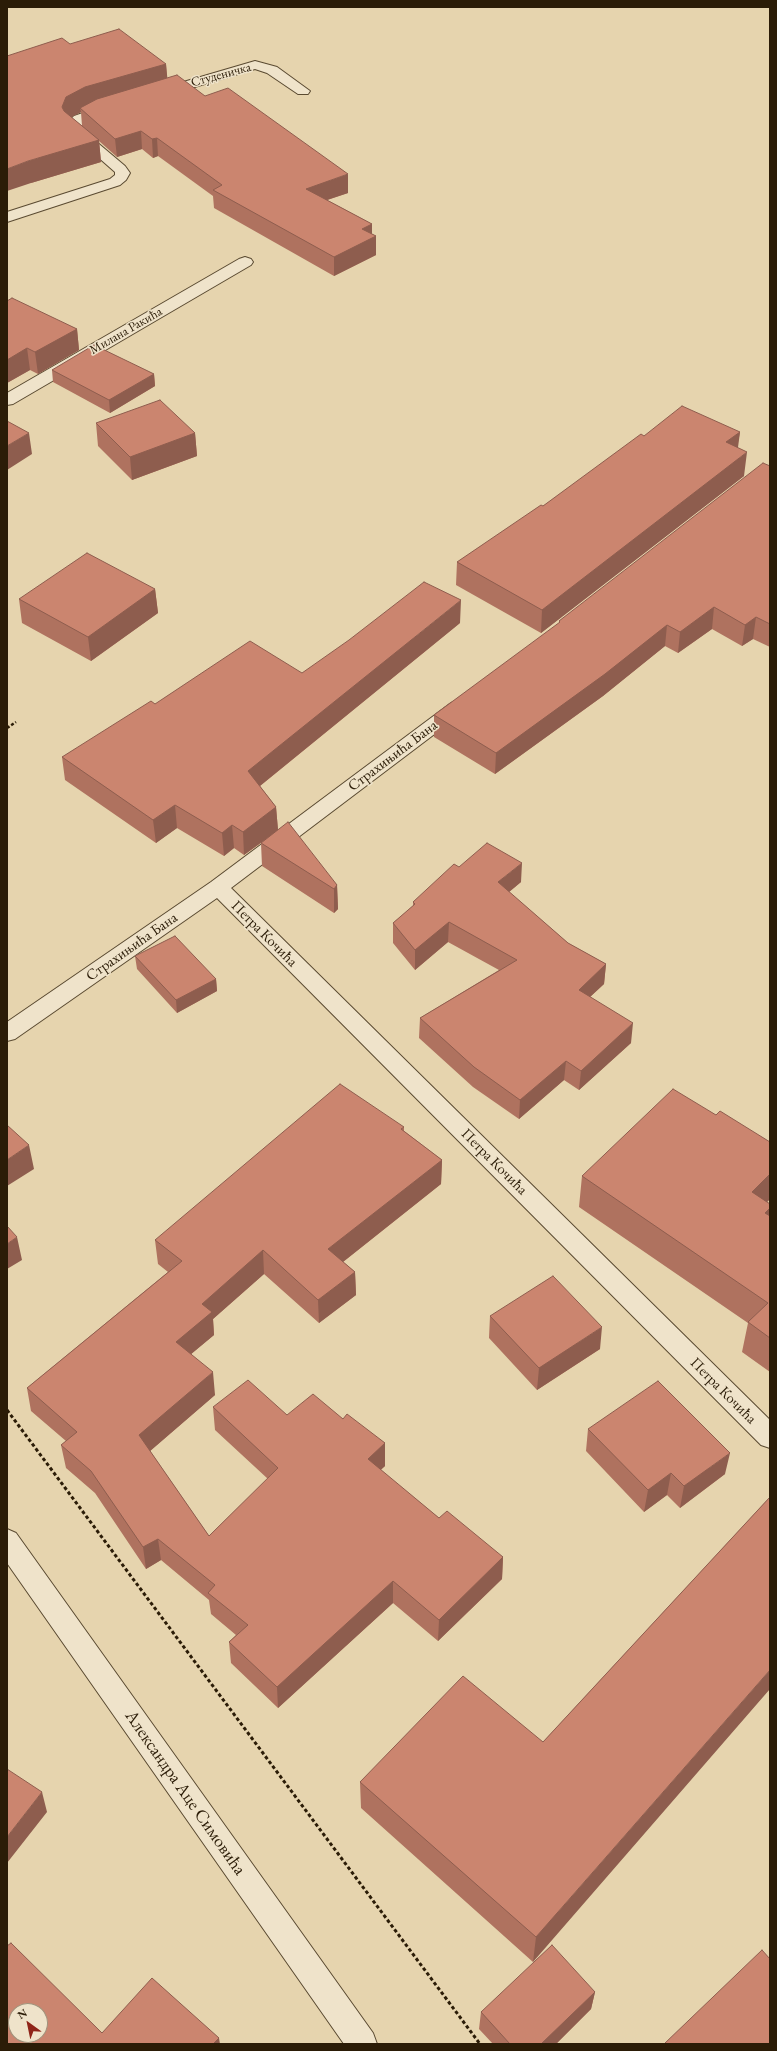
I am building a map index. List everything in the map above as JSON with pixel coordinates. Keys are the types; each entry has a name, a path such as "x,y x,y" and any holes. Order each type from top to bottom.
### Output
{"street":[{"name":"Студеничка","path":"145,97 255,65 272,70 303,91"},
{"path":"7,217 115,182 121,177 123,173 120,169 73,130 74,123 79,119 122,104"},
{"name":"Милана Ракића","path":"7,400 245,262"},
{"name":"Страхињића Бана","path":"7,1033 218,887 471,697"},
{"name":"Петра Кочића","path":"218,887 770,1438"},
{"name":"Александра Аце Симовића","path":"7,1541 362,2044"}],"path":[{"path":"7,728 16,722"},
{"path":"7,1410 480,2044"}],"building":[{"path":"119,29 166,64 85,87 66,97 62,107 64,111 99,140 28,161 7,169 7,56 62,38 70,44"},
{"path":"177,75 205,96 228,88 348,174 306,189 372,224 362,229 376,236 334,257 213,190 222,185 157,138 152,139 141,131 115,139 80,108 97,99"},
{"path":"12,298 77,329 35,352 27,348 7,360 7,301"},
{"path":"94,345 154,374 109,400 52,370"},
{"path":"160,400 195,433 130,457 96,423"},
{"path":"682,406 740,432 726,442 747,452 542,610 457,562 541,505 543,506 641,434 644,436"},
{"path":"7,421 29,433 7,446"},
{"path":"763,463 770,466 770,624 756,617 745,625 714,607 680,632 667,625 605,674 496,753 434,715 560,622 559,621"},
{"path":"87,553 155,589 88,637 19,599"},
{"path":"424,582 461,600 248,771 276,807 243,832 232,825 222,833 175,805 153,820 62,757 151,701 155,704 250,641 302,673 349,640"},
{"path":"288,822 337,885 334,889 261,843"},
{"path":"487,843 522,863 498,882 568,943 606,964 579,990 633,1023 581,1071 566,1061 520,1100 474,1067 420,1018 517,960 449,922 415,950 393,923 415,904 413,902 454,864 459,867"},
{"path":"175,936 216,979 176,1000 135,956"},
{"path":"340,1084 404,1127 401,1129 442,1160 328,1249 355,1272 318,1300 263,1250 202,1304 212,1312 176,1342 213,1372 139,1435 209,1536 278,1468 213,1407 248,1380 287,1415 313,1394 343,1419 347,1414 385,1443 368,1459 439,1518 447,1511 503,1557 439,1620 393,1581 277,1687 229,1642 248,1625 208,1593 215,1585 158,1539 143,1547 91,1471 61,1445 77,1432 27,1388 182,1261 155,1240"},
{"path":"673,1089 716,1115 720,1111 770,1142 770,1174 752,1192 770,1204 770,1208 765,1213 770,1216 770,1338 748,1322 768,1303 582,1176"},
{"path":"7,1125 29,1145 7,1160"},
{"path":"7,1226 17,1237 7,1244"},
{"path":"553,1276 602,1327 539,1368 490,1316"},
{"path":"658,1381 730,1453 684,1486 671,1473 648,1490 588,1429"},
{"path":"770,1497 770,1670 536,1937 360,1782 463,1676 543,1742"},
{"path":"7,1769 42,1792 7,1837"},
{"path":"11,1943 102,2033 152,1978 219,2038 213,2044 7,2044 7,1946"},
{"path":"552,1945 595,1992 541,2044 510,2044 481,2012"},
{"path":"762,1950 770,1959 770,2044 664,2044"}]}
